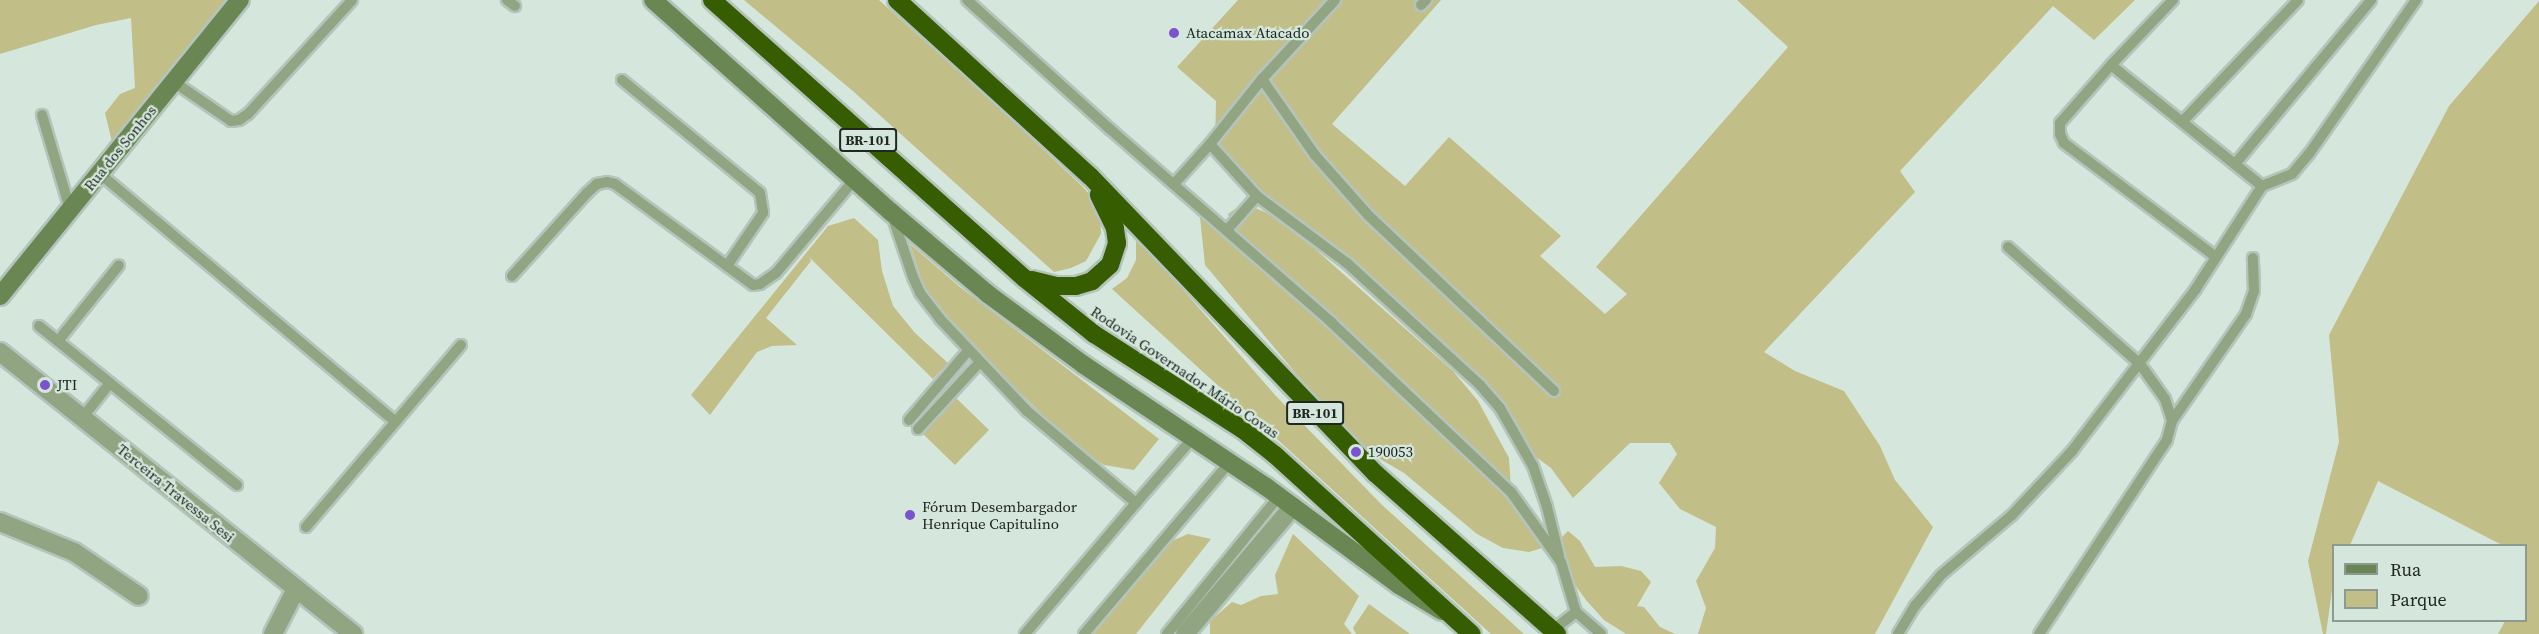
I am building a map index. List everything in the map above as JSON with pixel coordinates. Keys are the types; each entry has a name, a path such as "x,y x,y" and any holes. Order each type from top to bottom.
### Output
{"highway":[{"name":"Rodovia Governador Mário Covas","path":"712,0 1024,278 1094,334 1242,429 1275,455 1472,634"},
{"name":"BR-101","path":"897,0 1090,176 1376,474 1555,632"},
{"path":"1024,278 1056,286 1076,286 1092,280 1110,265 1117,243 1115,228 1090,176"}],"main road":[{"name":"Rua dos Sonhos","path":"0,296 240,0"},
{"path":"653,0 891,212 1033,327 1092,371 1286,501 1399,585 1456,619"}],"street":[{"name":"Terceira Travessa Sesi","path":"0,351 353,634"},
{"path":"1185,634 1286,501"},
{"path":"0,522 74,552 139,596"},
{"path":"273,634 296,589"}],"lane":[{"path":"174,82 231,121 239,120 248,114 352,0"},
{"path":"967,0 1332,323 1511,492 1561,562"},
{"path":"1174,184 1210,144 1262,79 1335,0"},
{"path":"2174,0 2111,65 2060,123 2060,134 2064,143 2216,257"},
{"path":"2182,122 2298,0"},
{"path":"2235,164 2371,0"},
{"path":"1898,634 1915,606 1941,575 2012,515 2072,451 2140,364 2216,257 2262,186 2292,174 2309,154 2416,0"},
{"path":"2111,65 2262,186"},
{"path":"1262,79 1315,155 1368,215 1554,391"},
{"path":"622,80 760,193 763,213 727,266"},
{"path":"42,116 70,209"},
{"path":"1210,144 1257,196 1347,263 1480,385 1500,408 1533,466 1547,507 1576,612 1601,634"},
{"path":"99,173 395,421"},
{"path":"512,276 587,193 597,184 607,182 615,184 753,285 770,280 855,179"},
{"path":"1227,230 1257,196"},
{"path":"891,212 920,293 968,351 1028,411 1136,503"},
{"path":"2008,247 2140,364 2165,399 2172,421"},
{"path":"2039,634 2167,440 2172,421 2246,314 2254,291 2253,258"},
{"path":"58,341 118,265"},
{"path":"39,326 237,485"},
{"path":"306,527 461,345"},
{"path":"909,420 968,351"},
{"path":"918,429 979,363"},
{"path":"82,418 110,383"},
{"path":"942,383 952,392"},
{"path":"1025,634 1193,438"},
{"path":"1084,634 1230,462"},
{"path":"1167,634 1286,501"},
{"path":"1555,632 1576,612"}],"green space":[{"path":"0,0 242,0 116,158 105,113 120,94 135,88 131,18 96,25 0,54"},
{"path":"744,0 879,0 991,101 1082,186 1096,202 1100,211 1101,234 1086,261 1054,272 854,92"},
{"path":"1238,0 1441,0 1332,124 1405,186 1449,137 1561,236 1540,256 1605,314 1627,294 1596,267 1788,47 1737,0 2135,0 2094,40 2053,6 1900,171 1915,192 1764,352 1795,371 1844,391 1880,446 1895,480 1933,527 1875,634 1698,634 1706,608 1696,581 1715,548 1716,527 1680,509 1659,483 1677,454 1670,443 1630,443 1573,498 1551,468 1532,454 1481,387 1265,198 1215,143 1216,101 1177,67"},
{"path":"2539,1 2539,634 2498,634 2504,622 2527,622 2527,544 2500,544 2378,481 2350,544 2332,544 2332,590 2326,634 2323,634 2308,561 2339,442 2329,335 2449,106"},
{"path":"1244,203 1267,213 1314,248 1453,371 1478,401 1509,458 1511,489 1399,379 1288,278 1232,232 1228,214"},
{"path":"1200,217 1327,328 1427,423 1497,480 1556,543 1568,531 1580,541 1595,567 1621,566 1641,571 1651,582 1637,606 1644,607 1660,627 1675,634 1626,634 1604,620 1586,600 1567,574 1555,544 1529,552 1503,548 1477,534 1404,473 1356,445 1205,265"},
{"path":"854,218 878,240 882,271 893,306 915,333 948,363 933,379 809,257 811,261 766,318 797,345 772,346 757,352 710,415 691,395 828,226"},
{"path":"1136,236 1275,395 1381,504 1524,634 1491,634 1112,289 1127,278 1136,260"},
{"path":"910,244 960,287 1159,439 1134,470 1104,465 1076,447 939,314 928,300"},
{"path":"956,398 989,430 955,465 920,431"},
{"path":"1188,534 1211,539 1136,634 1082,634 1167,543"},
{"path":"1293,534 1359,596 1344,624 1352,634 1210,634 1210,621 1232,602 1241,605 1261,596 1278,594 1275,575"},
{"path":"1369,604 1410,634 1356,634 1353,628"}],"place":[{"name":"Atacamax Atacado","path":"1174,33"},
{"name":"JTI","path":"45,385"},
{"name":"190053","path":"1356,452"},
{"name":"Fórum Desembargador Henrique Capitulino","path":"910,515"}]}
